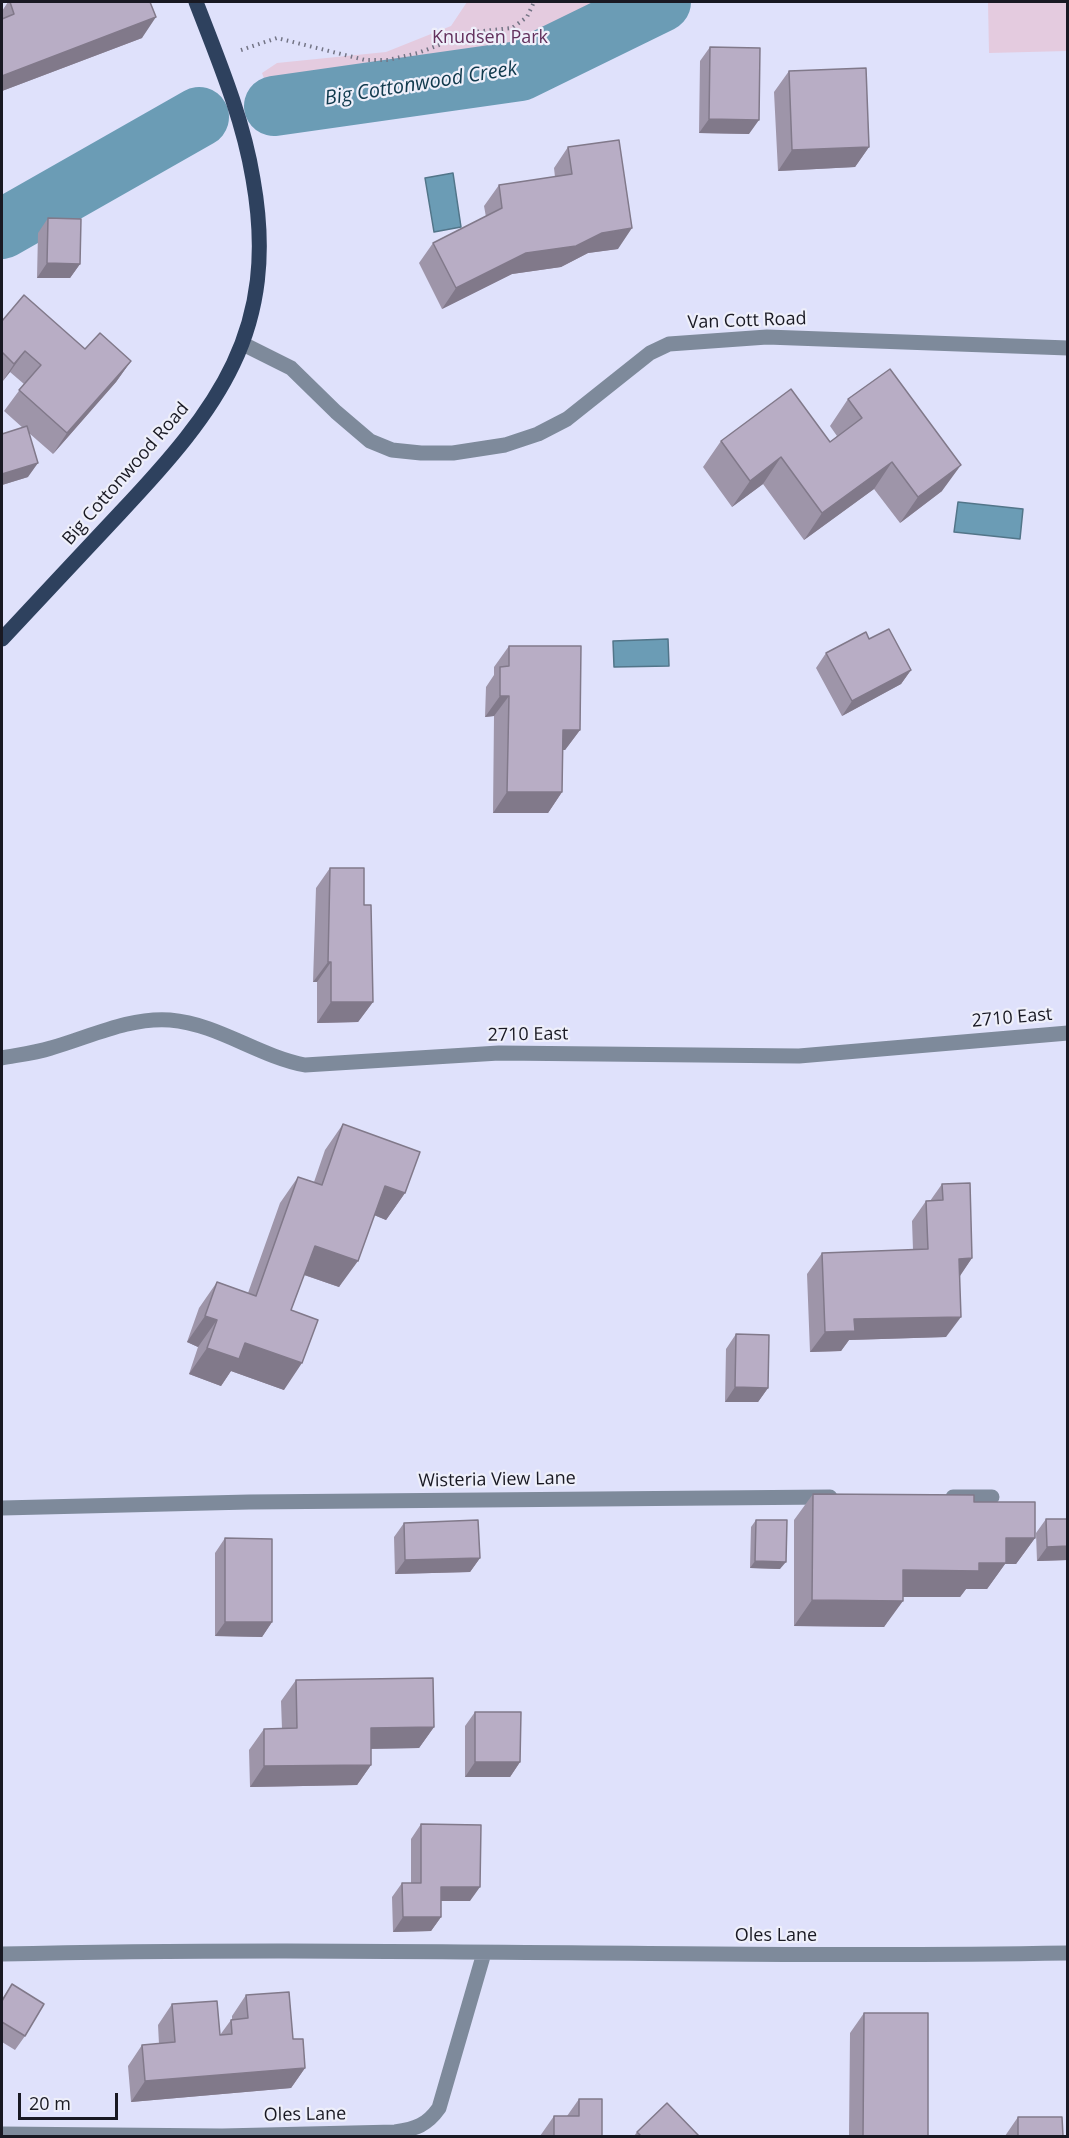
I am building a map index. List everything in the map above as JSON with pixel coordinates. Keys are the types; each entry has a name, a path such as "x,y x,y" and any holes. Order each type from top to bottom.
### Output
{"main road":[{"name":"Big Cottonwood Road","path":"2,639 183,444 227,381 243,344 257,279 258,213 248,153 219,61 196,2"}],"street":[{"name":"Van Cott Road","path":"243,344 291,368 370,441 392,450 421,453 453,453 505,446 538,434 567,419 650,353 669,344 767,338 1068,348"},
{"name":"2710 East","path":"2,1058 48,1049 124,1024 149,1019 194,1024 283,1061 304,1065 500,1053 799,1056 1068,1033"},
{"name":"Wisteria View Lane","path":"2,1508 249,1502 840,1497"},
{"path":"934,1497 992,1497"},
{"name":"Oles Lane","path":"2,1954 262,1949 701,1956 1068,1953"},
{"name":"Oles Lane","path":"2,2134 222,2136 395,2132 413,2129 429,2122 439,2108 484,1953"}],"path":[{"path":"219,61 254,44 277,38 365,60 388,60 417,53 473,32 512,28 527,16 534,2"}],"green space":[{"name":"Knudsen Park","path":"467,2 661,2 520,71 274,106 262,73 277,63 386,52 451,26"},
{"path":"988,2 1067,2 1067,51 989,53"}],"water":[{"path":"453,173 461,227 434,232 425,178"},
{"path":"958,502 1023,509 1020,539 954,532"},
{"path":"668,639 669,666 614,667 613,641"}],"building":[{"path":"10,2 150,2 156,17 2,76 2,19 14,14"},
{"path":"710,47 760,48 759,120 709,119"},
{"path":"866,68 869,147 792,150 789,71"},
{"path":"619,140 632,228 602,233 576,246 526,253 456,288 433,243 502,208 499,185 572,174 568,147"},
{"path":"48,218 81,219 80,264 47,263"},
{"path":"24,295 85,349 100,333 131,361 67,433 19,390 41,365 25,351 14,364 2,352 2,321"},
{"path":"890,369 961,465 918,497 892,462 822,513 781,457 750,481 721,441 791,389 830,442 862,418 848,399"},
{"path":"27,426 38,463 2,474 2,434"},
{"path":"889,629 911,670 852,701 826,653 866,632 869,639"},
{"path":"509,646 581,646 580,730 563,730 562,792 507,792 509,696 500,696 500,667 509,666"},
{"path":"330,868 364,868 364,905 371,905 373,1002 331,1002 331,962 328,962"},
{"path":"343,1124 420,1152 405,1193 385,1186 358,1261 315,1246 291,1310 318,1320 302,1363 245,1343 239,1359 207,1348 217,1320 205,1316 217,1282 256,1296 298,1177 322,1185"},
{"path":"970,1183 972,1258 959,1259 961,1317 854,1319 855,1331 825,1332 822,1253 928,1249 926,1201 943,1200 942,1184"},
{"path":"736,1334 769,1335 768,1388 735,1387"},
{"path":"813,1494 974,1495 974,1502 1035,1502 1035,1538 1006,1538 1006,1563 979,1563 979,1571 903,1570 903,1601 812,1600"},
{"path":"1046,1519 1068,1519 1068,1546 1047,1547"},
{"path":"478,1520 480,1558 405,1560 404,1523"},
{"path":"756,1520 787,1520 786,1562 755,1561"},
{"path":"225,1538 272,1539 272,1622 225,1622"},
{"path":"433,1678 434,1727 371,1728 371,1765 264,1766 264,1729 297,1728 296,1680"},
{"path":"475,1712 521,1712 520,1762 475,1762"},
{"path":"421,1824 481,1825 480,1887 441,1887 441,1917 403,1917 402,1883 421,1883"},
{"path":"12,1984 44,2004 25,2036 2,2022 2,2001"},
{"path":"289,1992 293,2039 303,2039 305,2068 145,2081 142,2045 175,2042 172,2004 217,2001 220,2035 232,2034 231,2020 248,2018 246,1995"},
{"path":"864,2013 928,2013 928,2136 863,2136"},
{"path":"579,2099 602,2099 602,2136 554,2136 554,2116 579,2116"},
{"path":"667,2103 699,2136 641,2136 637,2132"},
{"path":"1018,2117 1062,2117 1063,2136 1018,2136"}],"waterway":[{"name":"Big Cottonwood Creek","path":"274,106 520,71 661,2"},
{"name":"Big Cottonwood Creek","path":"2,229 199,117"}]}
